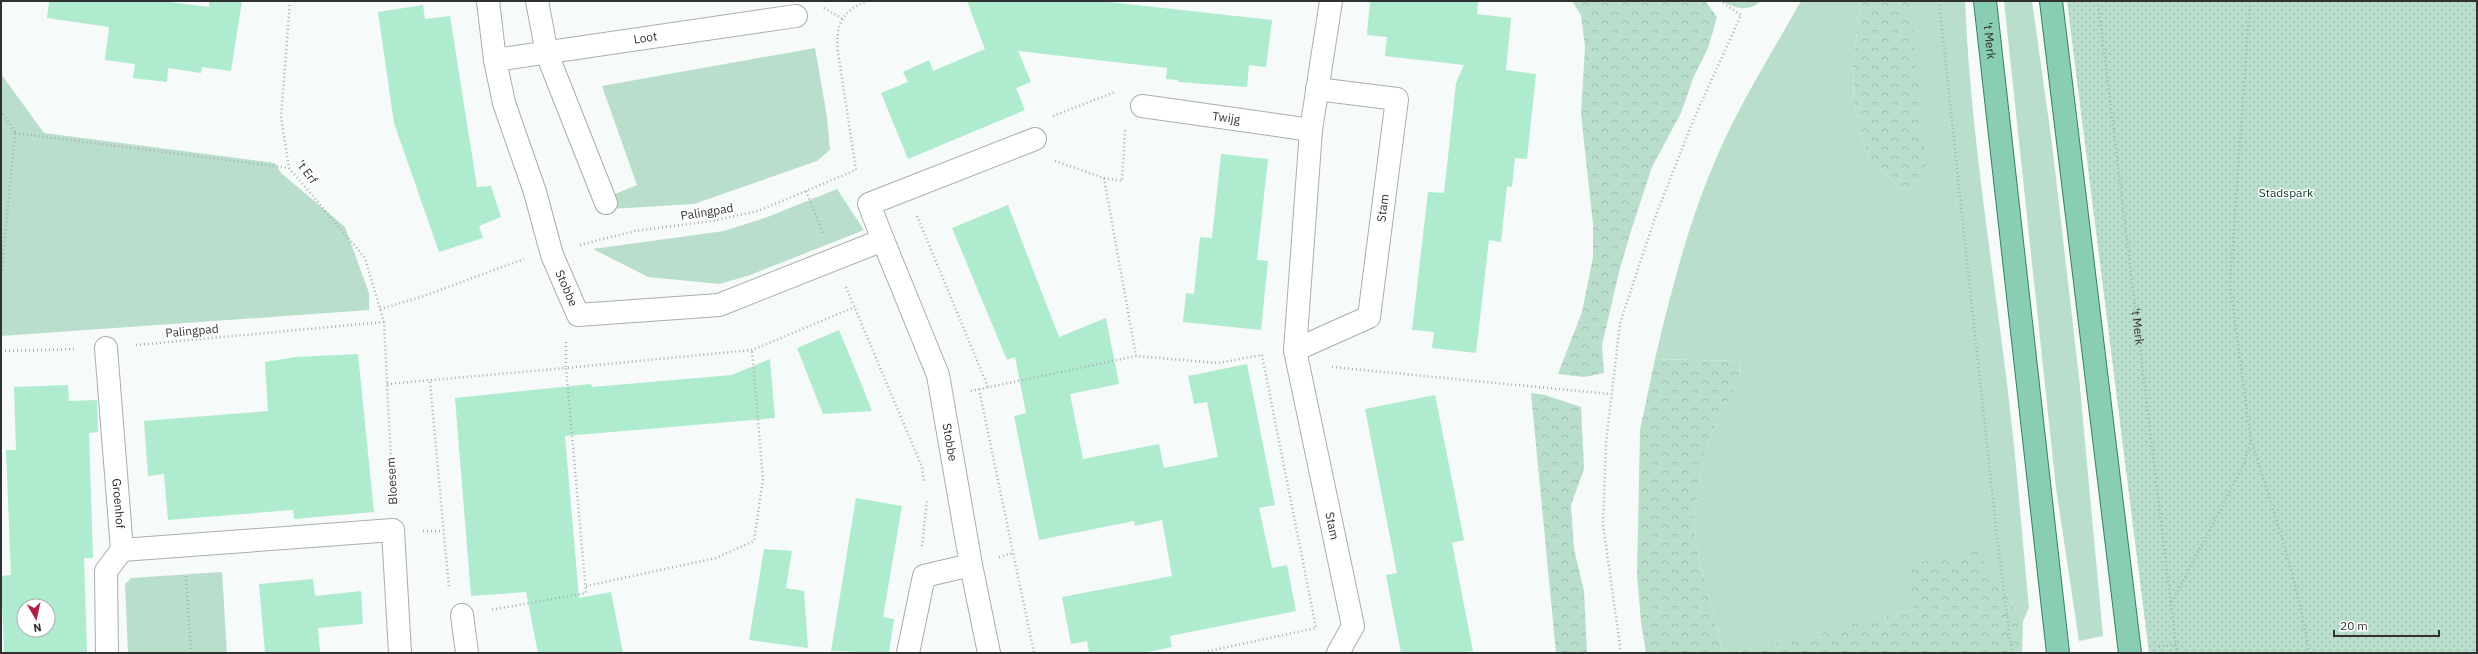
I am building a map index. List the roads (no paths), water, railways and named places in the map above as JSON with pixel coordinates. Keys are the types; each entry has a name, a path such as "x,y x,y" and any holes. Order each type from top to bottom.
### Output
{"main road":[{"name":"'t Merk","path":"1985,1 2058,653"},
{"path":"2051,1 2130,653"}],"street":[{"name":"Stobbe","path":"488,1 495,60 504,103 535,192 552,254 578,315 719,305 883,240"},
{"path":"537,1 547,54 606,204"},
{"name":"Stam","path":"1330,1 1311,130 1296,356 1353,626 1338,653"},
{"name":"Loot","path":"495,60 547,54 796,16"},
{"name":"Stam","path":"1296,356 1369,317 1397,99 1317,89"},
{"name":"Twijg","path":"1142,106 1311,130"},
{"name":"Stobbe","path":"989,653 971,565 938,376 869,204 1035,138"},
{"name":"Groenhof","path":"106,348 122,550"},
{"path":"107,653 106,572 122,550 394,530 400,653"},
{"path":"908,653 924,576 971,565"},
{"path":"462,615 467,653"}],"park label":[{"name":"Stadspark","path":"2286,193"}]}
